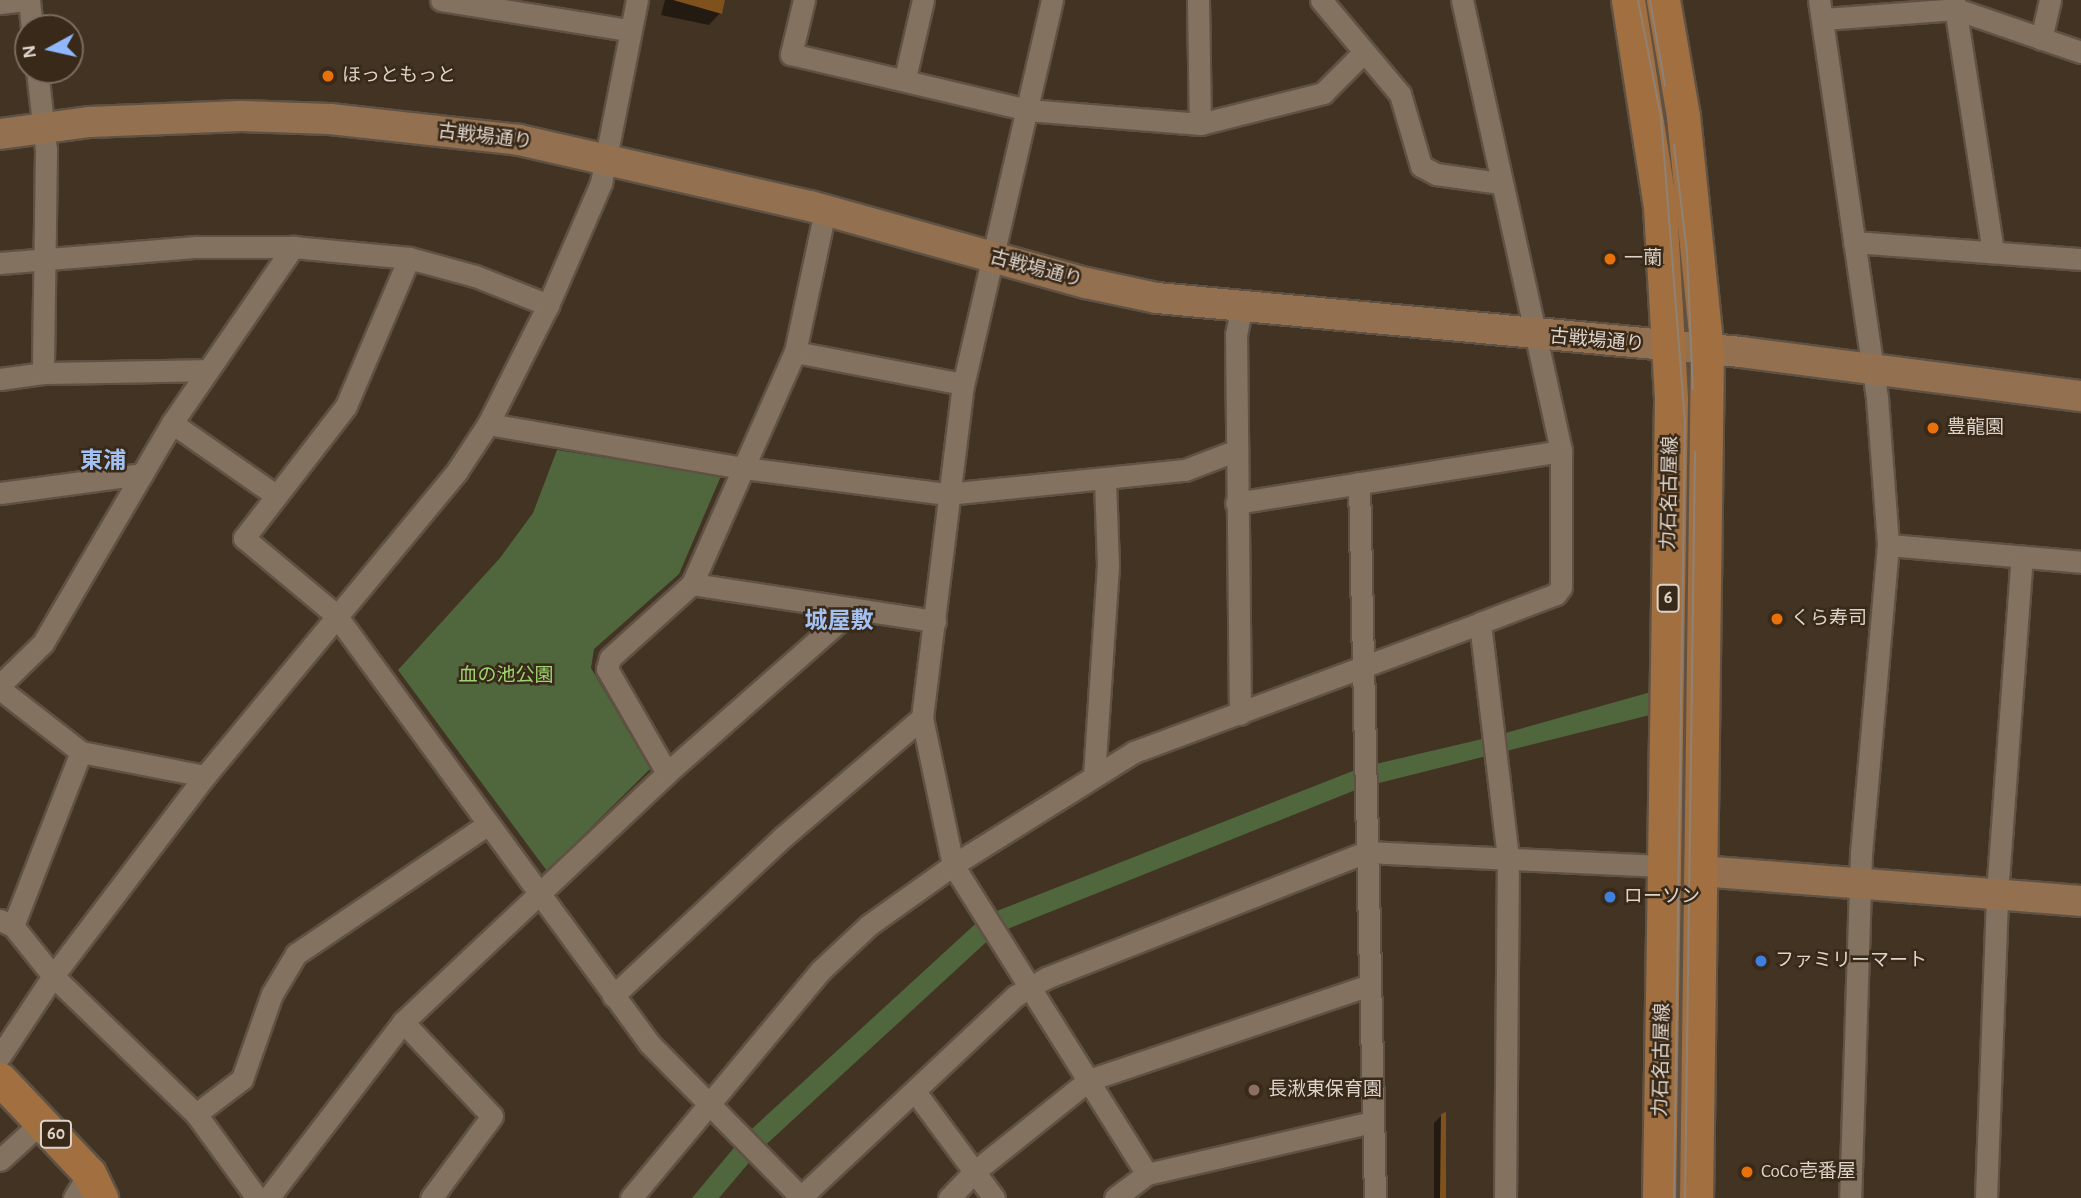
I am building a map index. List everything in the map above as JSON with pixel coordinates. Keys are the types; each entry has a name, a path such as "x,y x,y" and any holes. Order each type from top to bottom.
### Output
{"main road":[{"name":"力石名古屋線","path":"1628,0 1651,126 1669,347 1667,866 1659,1198"},
{"name":"力石名古屋線","path":"1664,0 1683,116 1707,351 1696,1198"},
{"name":"60","path":"0,1079 44,1120 88,1190"}],"street":[{"path":"0,3 27,0"},
{"path":"441,0 510,6 628,30"},
{"path":"0,1056 53,976 205,776 335,614 457,471 488,424 548,305 601,183 607,157 610,118 637,0"},
{"path":"804,0 791,54 905,78 1027,110 1200,124 1323,93 1362,54"},
{"path":"905,78 923,0"},
{"path":"1052,0 995,258 963,384 947,494 935,621 922,718 953,865 1147,1174"},
{"path":"1198,0 1200,124"},
{"path":"1321,0 1362,54 1400,94 1421,166 1429,173 1500,183"},
{"path":"631,1198 820,971 869,925 953,865 1134,752 1556,594 1561,587 1561,451 1541,372 1538,335 1528,311 1462,0"},
{"path":"2041,39 2050,0"},
{"path":"1955,5 1993,252"},
{"path":"1850,1198 1859,886 1888,544 1873,372 1821,10 1955,5 2081,52"},
{"path":"39,84 45,128 43,373"},
{"name":"古戦場通り","path":"0,134 45,128 241,116 330,119 519,140 607,157 1157,298 1241,309 1707,351 2081,396"},
{"path":"667,774 607,668 610,658 692,584 795,352 825,211"},
{"path":"1854,242 2081,259"},
{"path":"0,263 44,257 196,247 293,247 409,258 475,276 548,305"},
{"path":"205,776 80,752 0,687 43,643 172,423 293,247"},
{"path":"409,258 346,406 274,494 244,538 335,614 649,1043 801,1198 916,1093 1015,996 1030,987 1366,852 1667,866"},
{"path":"1240,713 1236,335 1241,309"},
{"path":"795,352 963,384"},
{"path":"0,379 43,373 207,370"},
{"path":"172,423 274,494"},
{"path":"488,424 744,468 947,494 1185,470 1237,450"},
{"path":"1236,503 1561,451"},
{"path":"0,493 142,474"},
{"path":"1094,776 1108,566 1105,478"},
{"path":"1359,484 1360,667 1375,1198"},
{"path":"1888,544 2081,562"},
{"path":"1986,1198 1997,894 2022,557"},
{"path":"692,584 935,621"},
{"path":"268,1198 403,1022 667,774 853,609"},
{"path":"1480,623 1508,858 1505,1198"},
{"path":"613,996 783,837 922,718"},
{"path":"80,752 6,923 53,976 196,1114 257,1198"},
{"path":"196,1114 242,1079 272,994 296,954 488,824"},
{"path":"1700,871 1859,886 2081,901"},
{"path":"948,1198 974,1172 1089,1080 1368,985"},
{"path":"403,1022 492,1116 431,1198"},
{"path":"916,1093 995,1198"},
{"path":"0,1160 44,1120"},
{"path":"1115,1198 1147,1174 1373,1122"}],"green space":[{"name":"血の池公園","path":"557,450 721,476 679,574 594,649 591,668 650,769 547,871 398,670 500,558 533,513"},
{"path":"1658,690 1658,713 1363,787 995,934 758,1152 719,1198 692,1198 743,1137 984,916 1363,767 1495,736"}],"building":[{"path":"673,0 725,0 722,14"},
{"path":"1446,1112 1446,1198 1440,1198 1441,1114"}],"tram line":[{"path":"1638,0 1661,117 1685,419 1674,1198"},
{"path":"1650,0 1665,86"},
{"path":"1674,145 1687,253 1693,389"},
{"path":"1685,1198 1695,452"}],"place":[{"name":"ほっともっと","path":"328,76"},
{"name":"一蘭","path":"1610,259"},
{"name":"豊龍園","path":"1933,428"},
{"name":"くら寿司","path":"1777,619"},
{"name":"ローソン","path":"1610,897"},
{"name":"ファミリーマート","path":"1761,961"},
{"name":"長湫東保育園","path":"1254,1090"},
{"name":"CoCo壱番屋","path":"1747,1172"}],"district":[{"name":"東浦","path":"103,462"},
{"name":"城屋敷","path":"839,622"}]}
